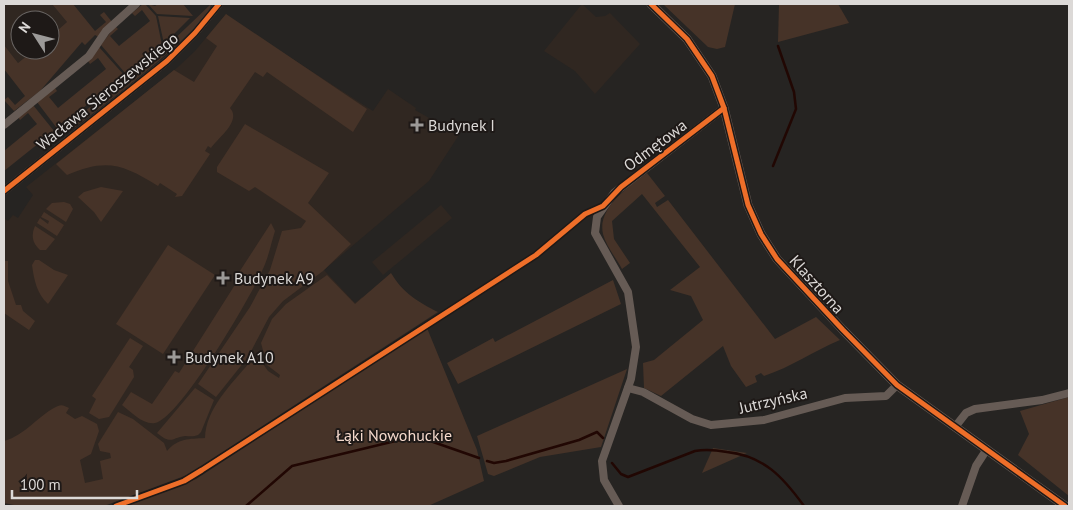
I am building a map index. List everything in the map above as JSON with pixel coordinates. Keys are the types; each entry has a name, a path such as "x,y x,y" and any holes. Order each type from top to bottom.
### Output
{"street":[{"path":"4,125 90,56 106,31 136,4"},
{"name":"Wacława Sieroszewskiego","path":"4,190 158,69 192,37 219,4"},
{"name":"Klasztorna","path":"652,4 680,31 698,53 715,83 724,108 745,198 766,243 797,281 897,385 1065,506"},
{"name":"Odmętowa","path":"619,506 607,486 602,466 605,451 628,388 637,350 631,306 625,285 595,233 597,217 614,193 724,108"},
{"name":"Jutrzyńska","path":"628,388 643,392 692,419 711,425 764,420 845,398 886,396 897,385"},
{"path":"955,427 966,413 975,409 1042,400 1069,393"},
{"path":"962,506 978,463 987,450"}],"shaded area":[{"path":"4,4 52,4 57,10 10,10 10,53 4,45"},
{"path":"582,4 596,17 605,16 610,13 640,44 595,94 575,71 544,51"},
{"path":"60,14 67,22 60,28"},
{"path":"226,14 373,111 388,89 416,108 415,110 459,135 429,181 324,270 355,303 362,297 399,336 187,475 104,506 19,506 4,503 4,218 8,221 13,215 18,218 33,195 26,187 178,67 195,51"},
{"path":"441,205 452,218 383,275 372,262"}],"green space":[{"path":"52,4 73,4 95,31 106,22 100,15 104,12 112,22 99,37 95,35 85,45 82,42 40,91 14,111 4,100 8,97 15,105 25,96 4,69 4,45 10,53 10,60 16,60 18,63 22,60 60,60 60,28 67,22 60,14 60,10 57,10"},
{"path":"143,4 156,16 162,45 126,74 101,45 115,26 118,29 110,36 119,46 150,21 142,10 135,16 132,13"},
{"path":"148,4 155,6 158,4 183,4 193,16 157,14"},
{"path":"211,4 206,15 171,50 65,135 61,130 165,48"},
{"path":"663,4 735,4 725,47 717,49 708,47"},
{"path":"779,4 838,4 849,23 778,42"},
{"path":"226,14 367,109 353,132 267,72 263,77 255,72 230,108 233,113 231,124 211,148 208,146 205,151 210,154 182,196 175,197 177,194 160,183 158,186 124,168 104,165 93,166 67,175 56,164 174,70 194,82 217,46 206,38"},
{"path":"158,16 190,18 164,44"},
{"path":"99,47 124,75 58,128 56,127 37,102 55,88 57,91 49,97 58,108 106,69 98,58 90,64 88,61"},
{"path":"33,105 54,131 4,171 4,151 37,124 28,113 20,120 18,117"},
{"path":"245,124 329,173 308,203 351,244 323,271 283,301 269,317 248,357 216,397 198,384 250,307 270,270 282,231 301,228 306,221 255,187 249,191 217,172 217,167"},
{"path":"647,173 665,196 655,203 657,207 668,200 775,339 816,317 840,340 793,364 764,376 761,373 755,376 757,382 746,387 731,366 723,346 661,396 644,388 643,363 654,360 703,320 691,296 670,290 700,267 642,194 612,221 614,239 630,263 622,269 604,238 602,224 610,207 624,191"},
{"path":"101,187 123,191 101,222 94,212 78,197 84,192"},
{"path":"64,202 70,204 73,209 66,222 46,209 52,203"},
{"path":"44,212 64,225 57,236 37,223 40,218 48,224 49,221 41,217"},
{"path":"271,223 275,231 262,271 244,305 197,380 181,401 166,416 155,423 146,422 137,417 122,405 131,392 152,404 175,371 179,373 238,280 236,277"},
{"path":"35,226 55,239 46,250 40,250 34,242 33,233"},
{"path":"168,245 215,275 163,354 116,324"},
{"path":"35,260 39,260 54,270 68,275 48,304 41,296 35,281 32,265"},
{"path":"4,261 8,261 8,281 16,305 21,305 23,311 35,321 29,330 4,313"},
{"path":"391,273 412,296 438,312 187,475 104,506 19,506 4,503 4,441 19,434 44,414 59,405 69,408 66,413 75,419 82,416 97,424 99,431 91,454 80,460 85,483 103,479 100,461 111,458 110,453 100,451 98,444 118,412 133,419 164,443 167,451 180,441 205,438 206,427 215,407 227,388 249,363 263,364 268,371 279,378 280,375 267,365 261,343 272,319 286,304 327,275 355,304"},
{"path":"613,280 621,304 458,384 447,363 493,338 495,342"},
{"name":"Łąki Nowohuckie","path":"427,328 477,450 484,481 428,506 125,506 196,479"},
{"path":"130,338 143,346 129,367 133,370 134,377 109,417 99,419 89,413 96,399 92,396"},
{"path":"627,369 601,447 540,457 494,476 488,474 477,436"},
{"path":"195,388 214,400 201,432 196,436 185,436 171,440 157,433"},
{"path":"1069,397 1069,496 1018,455 1029,434 1020,411"},
{"path":"713,448 747,453 702,473"}],"waterway":[{"path":"773,166 796,109 794,92 778,46"},
{"path":"487,461 494,463 506,461 579,440 597,432 603,438"},
{"path":"246,506 292,466 416,436 479,458"},
{"path":"612,463 621,474 628,477 695,451 715,450 740,454 762,463 780,477 804,506"}],"cycle path":[{"path":"4,191 167,61 195,33 219,4"},
{"path":"651,4 687,39 712,76 724,108 748,205 761,234 777,259 897,385 1065,506"},
{"path":"116,506 184,481 536,255 585,214 603,206 621,187 724,108"}],"place":[{"name":"Budynek I","path":"417,125"},
{"name":"Budynek A9","path":"223,278"},
{"name":"Budynek A10","path":"174,357"}]}
